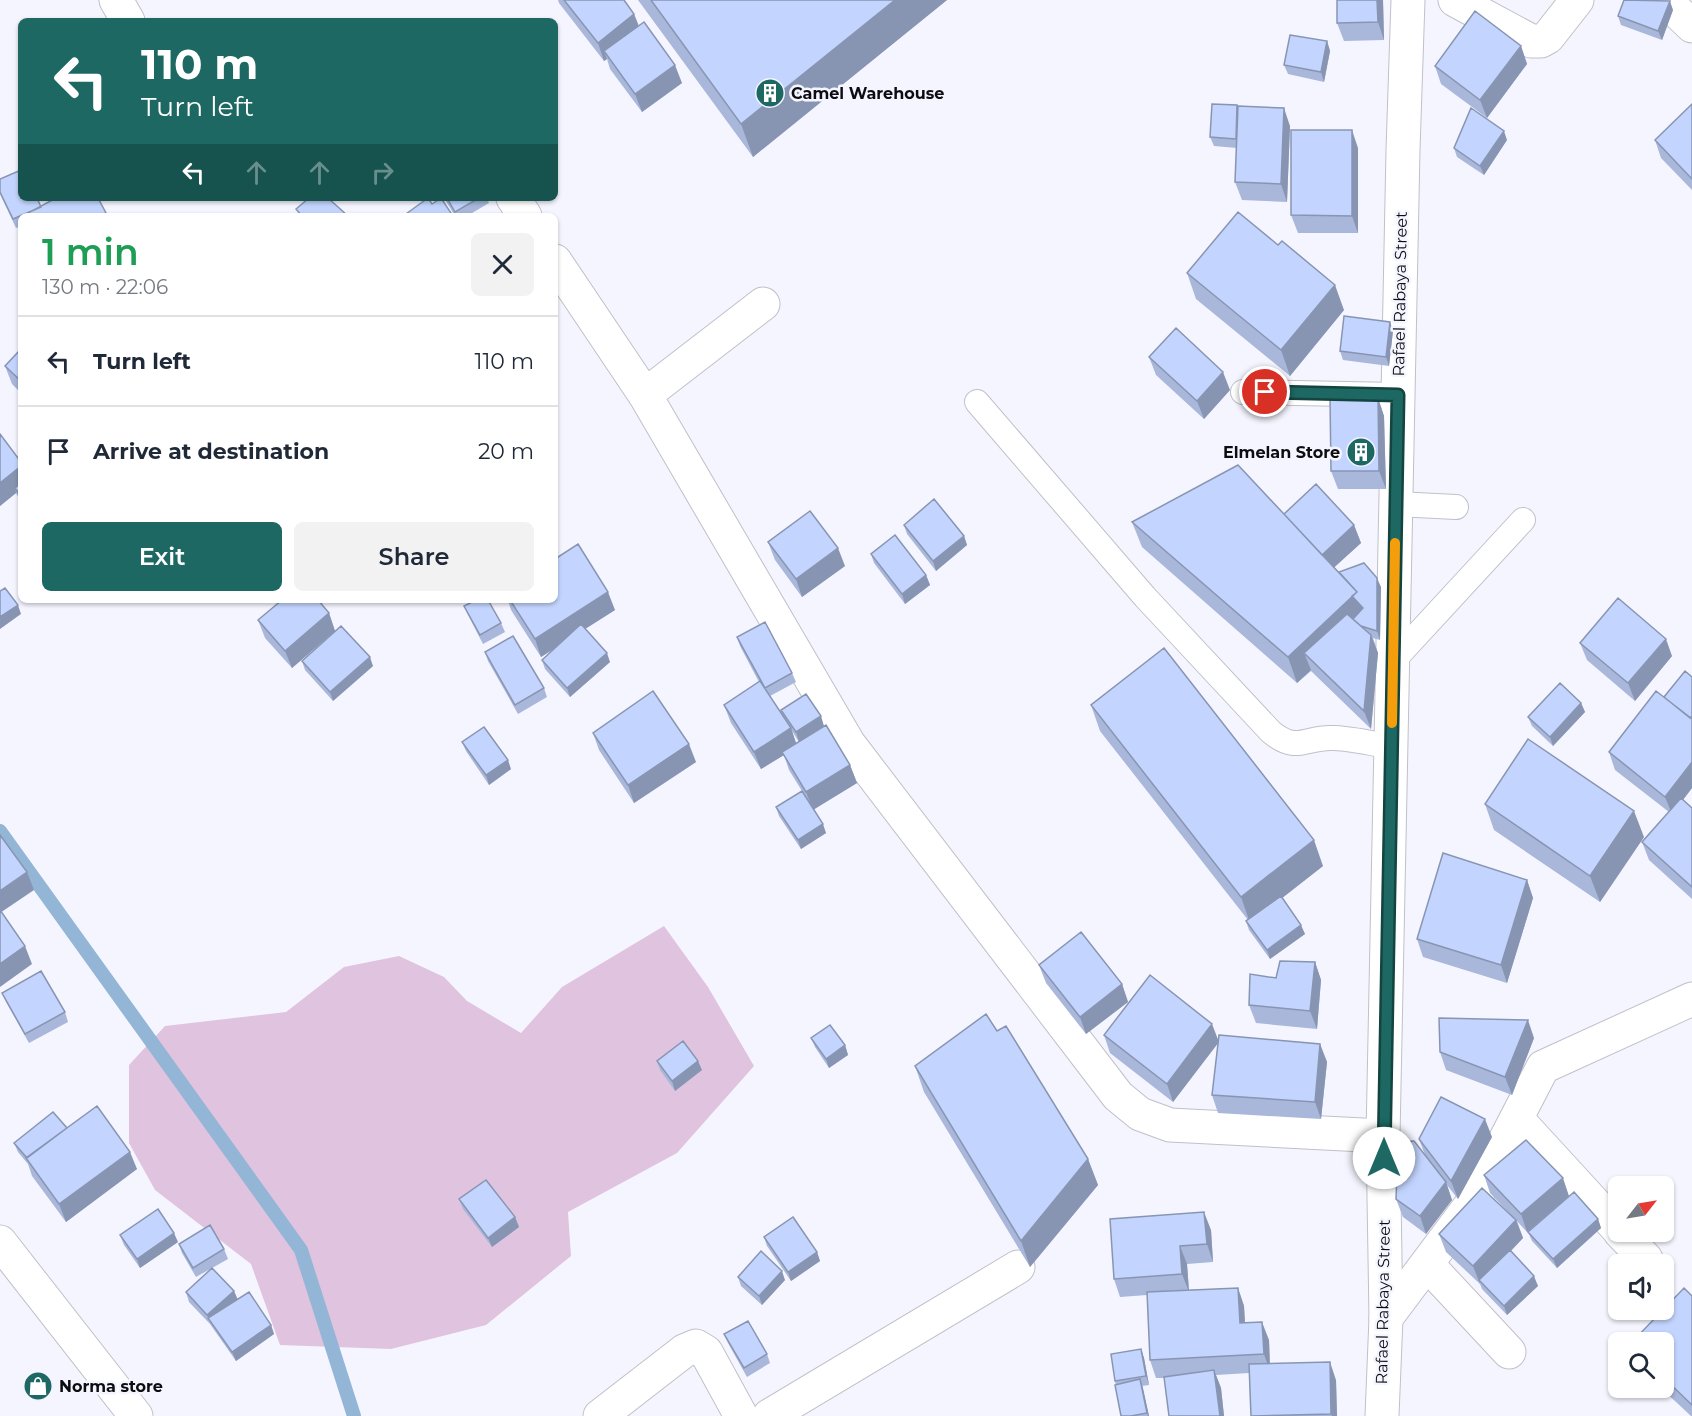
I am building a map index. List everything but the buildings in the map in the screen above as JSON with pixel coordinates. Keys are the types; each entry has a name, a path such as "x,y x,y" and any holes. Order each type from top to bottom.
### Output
{"street":[{"path":"116,0 126,18"},
{"name":"Rafael Rabaya Street","path":"1382,1416 1386,1318 1383,1136 1408,0"},
{"path":"1455,0 1531,41 1541,41 1548,37 1577,0"},
{"path":"1665,0 1692,26"},
{"path":"558,265 645,395 849,744 1118,1096 1140,1114 1170,1125 1383,1136"},
{"path":"645,395 763,304"},
{"path":"1386,1318 1473,1202 1542,1067 1692,999"},
{"path":"1517,1119 1608,1218"},
{"path":"0,1242 135,1416"},
{"path":"1630,1242 1641,1254"},
{"path":"1427,1264 1509,1352"},
{"path":"769,1416 1018,1267"},
{"path":"600,1416 684,1351 696,1346 706,1352 741,1416"}],"lane":[{"path":"1243,392 1398,395"},
{"path":"977,402 1144,597 1281,741 1297,744 1332,737 1391,747"},
{"path":"1396,504 1456,507"},
{"path":"1392,662 1522,520"}],"shaded area":[{"path":"664,926 708,987 754,1066 677,1153 568,1212 571,1256 486,1325 391,1349 280,1345 251,1264 155,1190 129,1143 129,1065 165,1026 286,1012 344,967 399,956 444,977 467,1001 521,1033 562,987"}],"waterway":[{"path":"0,831 301,1250 354,1416"}],"slow traffic":[{"path":"1392,723 1395,543"}],"place":[{"name":"Camel Warehouse","path":"770,93"},
{"name":"Elmelan Store","path":"1361,452"},
{"name":"Norma store","path":"38,1386"}],"route":[{"path":"1265,392 1398,395 1384,1158"}]}
